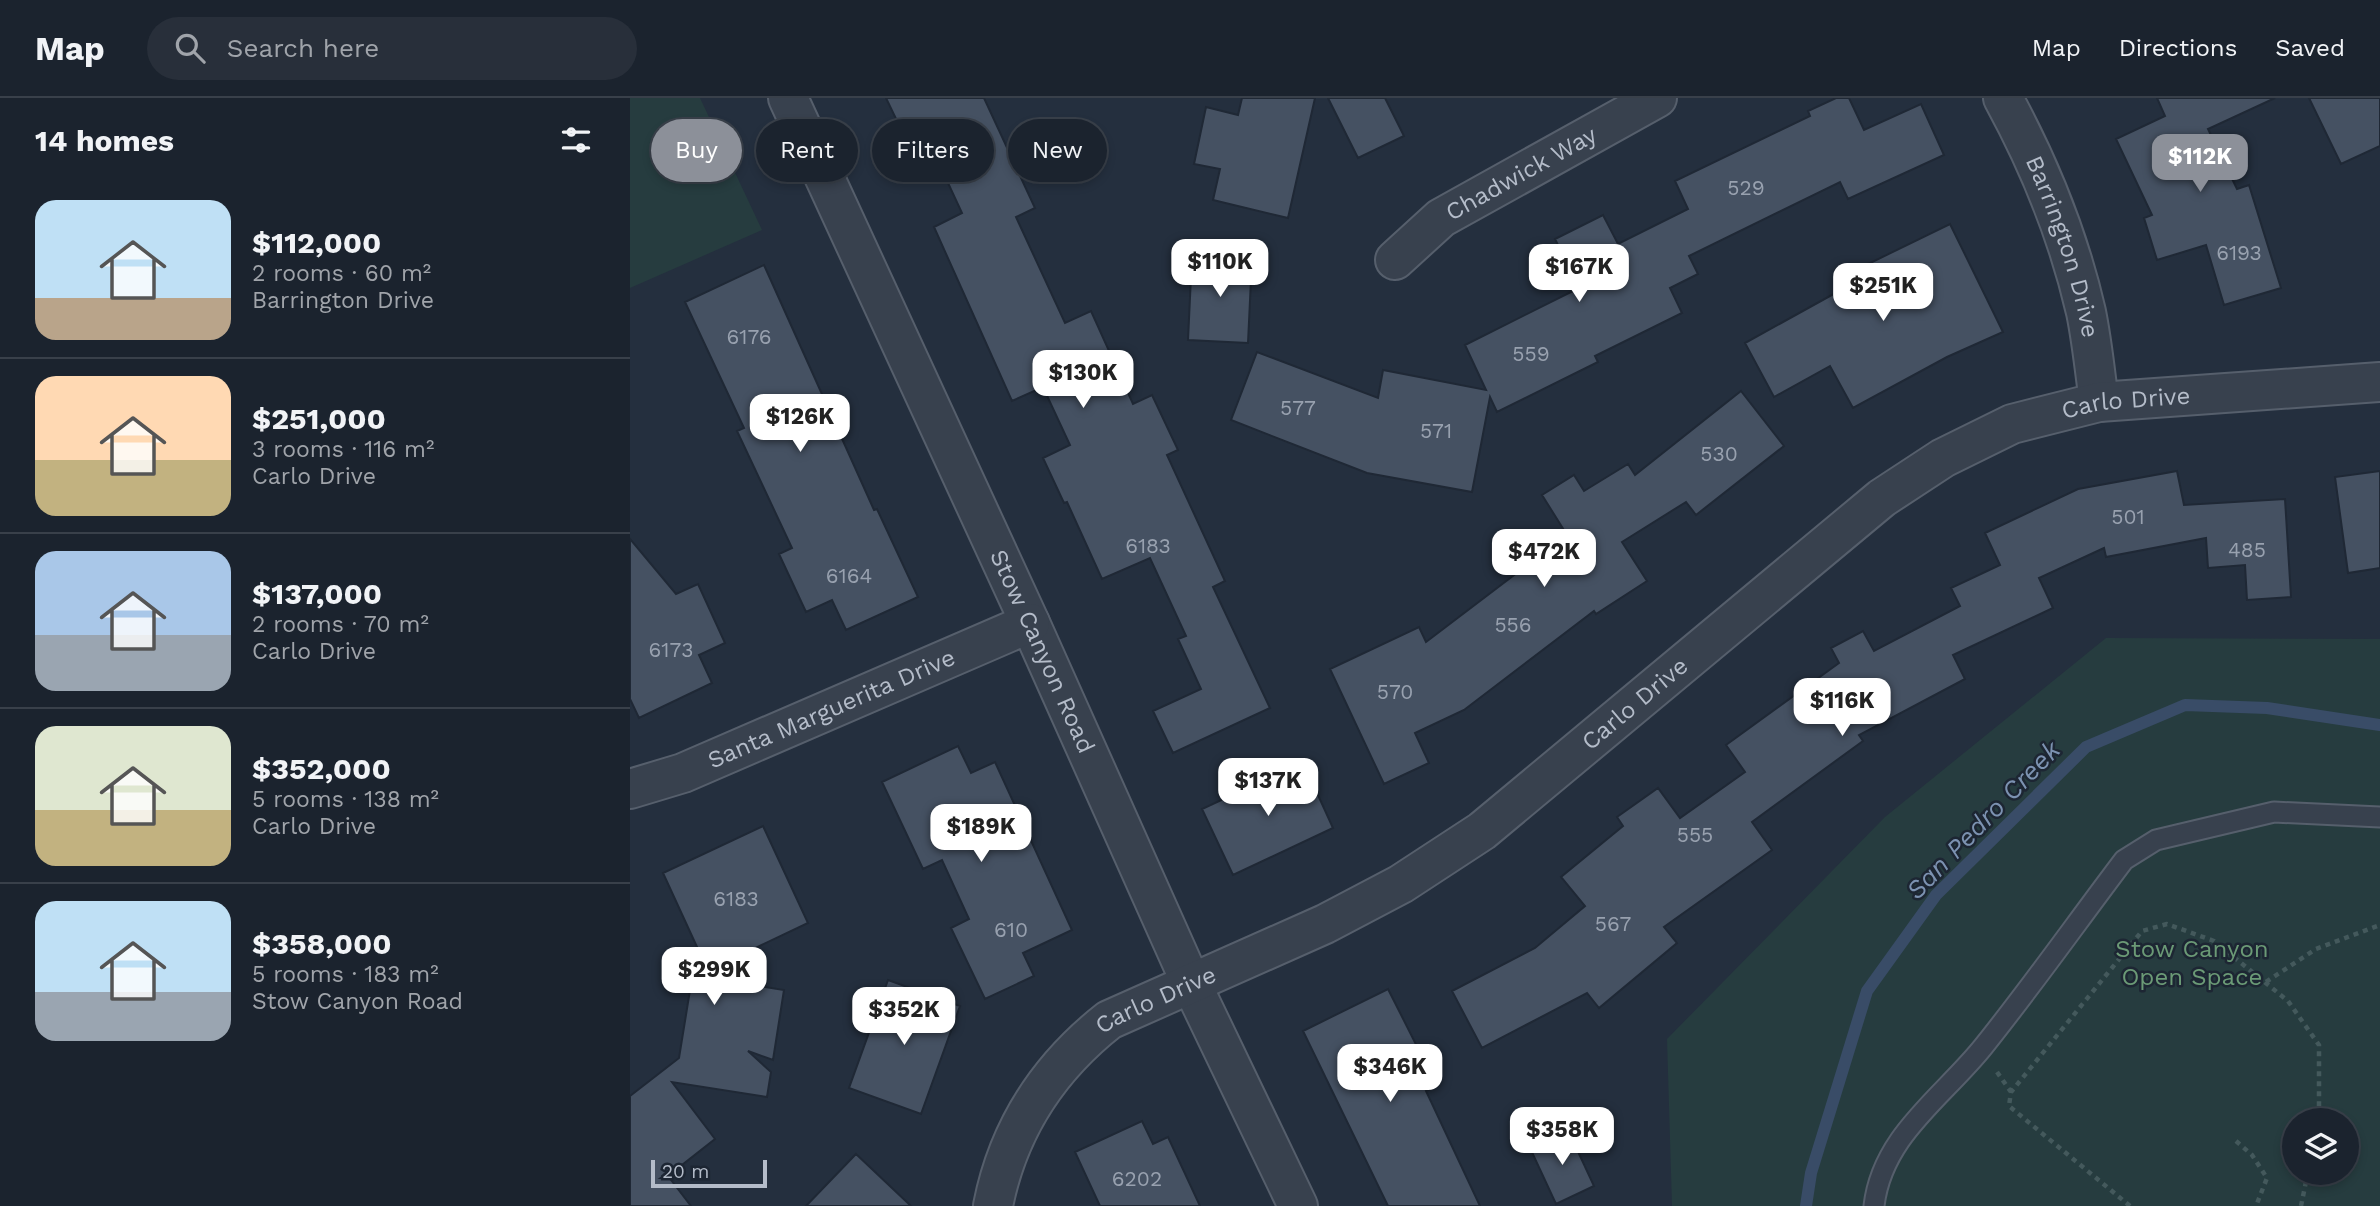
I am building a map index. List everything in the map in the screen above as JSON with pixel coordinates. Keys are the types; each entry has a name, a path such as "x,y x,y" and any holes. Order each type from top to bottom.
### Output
{"street":[{"name":"Stow Canyon Road","path":"788,98 1030,623 1191,983 1298,1206"},
{"name":"Chadwick Way","path":"1395,260 1441,218 1657,98"},
{"name":"Barrington Drive","path":"2003,98 2020,130 2067,243 2086,314 2099,402"},
{"name":"Carlo Drive","path":"993,1206 998,1177 1023,1118 1060,1064 1109,1020 1325,924 1401,884 1482,831 1882,498 1943,458 2012,424 2099,402 2380,383"},
{"name":"Santa Marguerita Drive","path":"630,789 683,773 1030,623"}],"lane":[{"path":"1874,1206 1881,1174 1901,1136 1982,1049 2124,860 2156,840 2274,812 2380,817"}],"path":[{"path":"2130,1206 2009,1106 2011,1092 2142,930 2167,923 2214,941 2288,1001 2319,1045 2319,1108"},
{"path":"2266,982 2316,949 2380,925"},
{"path":"2236,1141 2252,1155 2267,1178 2256,1206"},
{"path":"2301,1206 2305,1185"}],"green space":[{"path":"630,98 700,98 710,119 651,119 651,182 739,182 762,230 630,288"},
{"name":"Stow Canyon Open Space","path":"2106,638 2380,639 2380,1206 1672,1206 1667,1039 1885,817"}],"building":[{"path":"886,98 984,98 994,119 896,119"},
{"path":"1242,98 1315,98 1288,218 1213,200 1220,169 1194,164 1206,107 1238,115"},
{"path":"1328,98 1385,98 1404,136 1358,158"},
{"path":"1836,98 1849,98 1864,130 1921,104 1944,155 1848,199 1840,182 1689,256 1698,274 1670,288 1682,313 1595,356 1598,362 1497,412 1490,397 1472,492 1367,473 1231,420 1257,352 1378,398 1383,370 1486,390 1465,345 1579,288 1555,239 1603,215 1618,244 1688,209 1675,181 1810,116 1808,111"},
{"path":"2157,98 2275,98 2208,129 2237,189 2249,185 2281,288 2224,305 2206,245 2157,260 2144,218 2152,215 2116,139 2165,116"},
{"path":"2309,98 2380,98 2380,146 2341,164"},
{"path":"994,120 1008,150 1008,182 1023,182 1035,208 1016,217 1065,323 1091,311 1133,404 1152,395 1178,450 1167,455 1225,581 1213,587 1270,708 1173,753 1153,711 1201,689 1178,639 1186,636 1150,558 1102,579 1067,502 1064,503 1043,458 1070,445 1043,387 1012,401 934,227 962,213 948,182 994,182"},
{"path":"1950,224 2003,332 1947,357 1853,408 1830,366 1774,397 1745,343 1868,275 1864,266"},
{"path":"1192,255 1252,258 1248,343 1188,340"},
{"path":"764,265 874,510 877,509 918,597 846,630 832,600 806,612 779,554 792,548 737,431 744,428 685,302"},
{"path":"1741,391 1784,446 1696,515 1686,502 1622,542 1647,581 1596,614 1594,611 1464,710 1415,733 1429,763 1384,784 1330,669 1419,627 1426,642 1567,535 1542,495 1574,475 1584,491 1628,464 1635,475"},
{"path":"2177,471 2184,505 2285,499 2291,597 2247,600 2245,565 2208,568 2206,538 2106,557 2104,548 2039,578 2053,608 1953,655 1965,679 1859,735 1863,741 1752,822 1772,850 1664,927 1677,943 1599,1008 1587,993 1482,1048 1452,991 1535,948 1585,906 1561,877 1623,826 1617,817 1658,788 1680,818 1745,772 1726,745 1839,663 1831,648 1863,631 1874,651 1960,606 1951,588 2000,565 1985,533 2078,489"},
{"path":"2380,471 2380,568 2348,573 2335,477"},
{"path":"630,539 676,594 698,584 725,643 699,655 712,683 639,718 630,699"},
{"path":"958,746 971,773 995,762 1072,930 1023,953 1034,976 985,999 951,928 969,919 942,860 923,869 882,782"},
{"path":"1303,762 1333,828 1233,875 1202,809"},
{"path":"763,826 808,923 696,976 784,990 773,1060 748,1051 771,1072 767,1097 672,1082 715,1139 668,1176 691,1206 630,1206 630,1096 679,1058 697,947 663,873"},
{"path":"888,980 960,1006 921,1114 849,1088"},
{"path":"1388,989 1437,1086 1426,1091 1480,1206 1388,1206 1303,1031"},
{"path":"1142,1121 1153,1144 1168,1137 1200,1206 1100,1206 1075,1152"},
{"path":"1568,1130 1594,1186 1556,1204 1530,1148"},
{"path":"856,1154 911,1206 806,1206"}],"waterway":[{"name":"San Pedro Creek","path":"1806,1206 1811,1173 1867,991 1936,895 2086,747 2185,705 2267,708 2380,725"}]}
